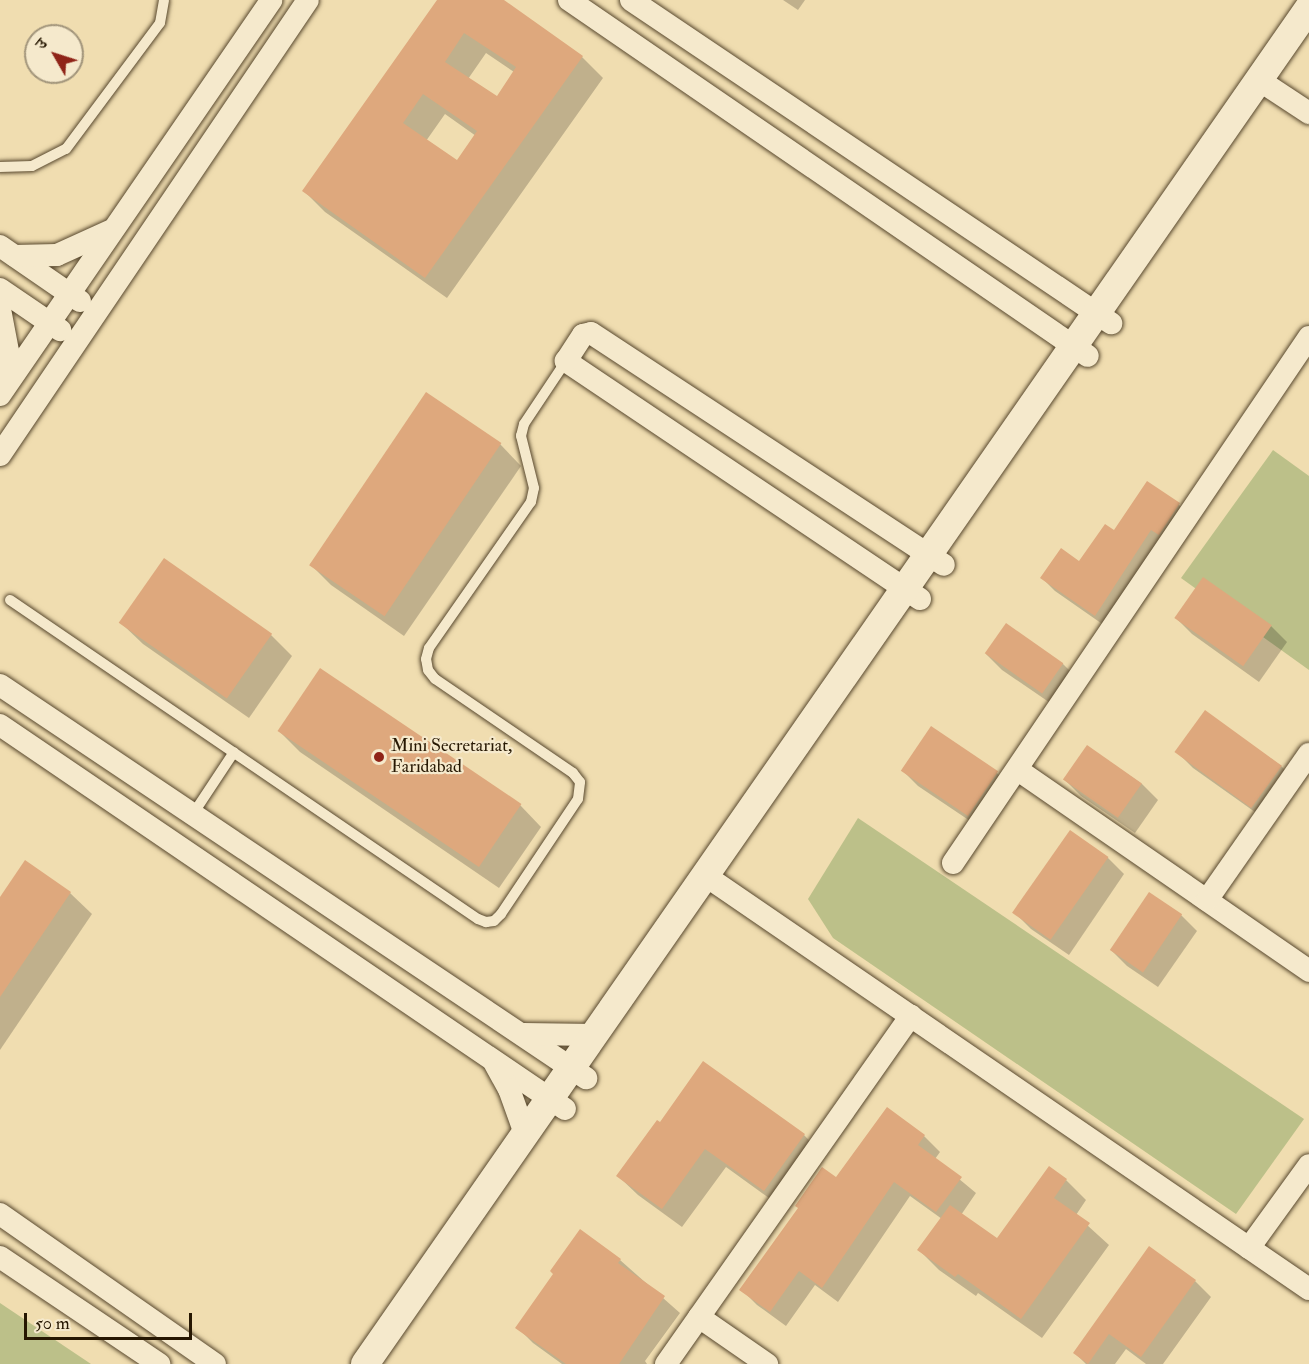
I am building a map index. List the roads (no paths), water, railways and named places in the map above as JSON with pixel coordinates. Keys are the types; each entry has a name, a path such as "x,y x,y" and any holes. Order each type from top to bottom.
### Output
{"street":[{"path":"0,395 271,0"},
{"path":"0,455 308,0"},
{"path":"568,0 1081,352"},
{"path":"631,0 1104,318"},
{"path":"385,1364 557,1104 1266,84 1309,8"},
{"path":"1266,84 1309,36"},
{"path":"1266,84 1309,113"},
{"path":"8,251 57,255 89,243 114,229"},
{"path":"8,251 96,313"},
{"path":"0,289 76,341"},
{"path":"0,309 8,351 0,388"},
{"path":"913,594 566,361 583,335 591,333 937,560"},
{"path":"953,863 1309,337"},
{"path":"0,685 579,1073"},
{"path":"0,725 557,1104"},
{"path":"1207,900 1309,754"},
{"path":"1018,770 1309,971"},
{"path":"713,881 1309,1289"},
{"path":"579,1073 595,1035 713,881"},
{"path":"666,1364 911,1016"},
{"path":"521,1034 595,1035"},
{"path":"494,1061 509,1089 523,1138"},
{"path":"365,1364 523,1138 557,1104"},
{"path":"1249,1248 1309,1165"},
{"path":"0,1214 215,1364"},
{"path":"0,1257 159,1364"},
{"path":"699,1317 766,1364"}],"lane":[{"path":"0,167 32,166 66,149 160,24 164,0"},
{"path":"10,600 478,919 486,922 494,921 578,799 580,782 573,773 435,679 428,670 426,659 429,648 531,502 534,488 520,436 524,424 566,361"},
{"path":"193,814 234,752"}],"place":[{"name":"Mini Secretariat, Faridabad","path":"379,757"}]}
